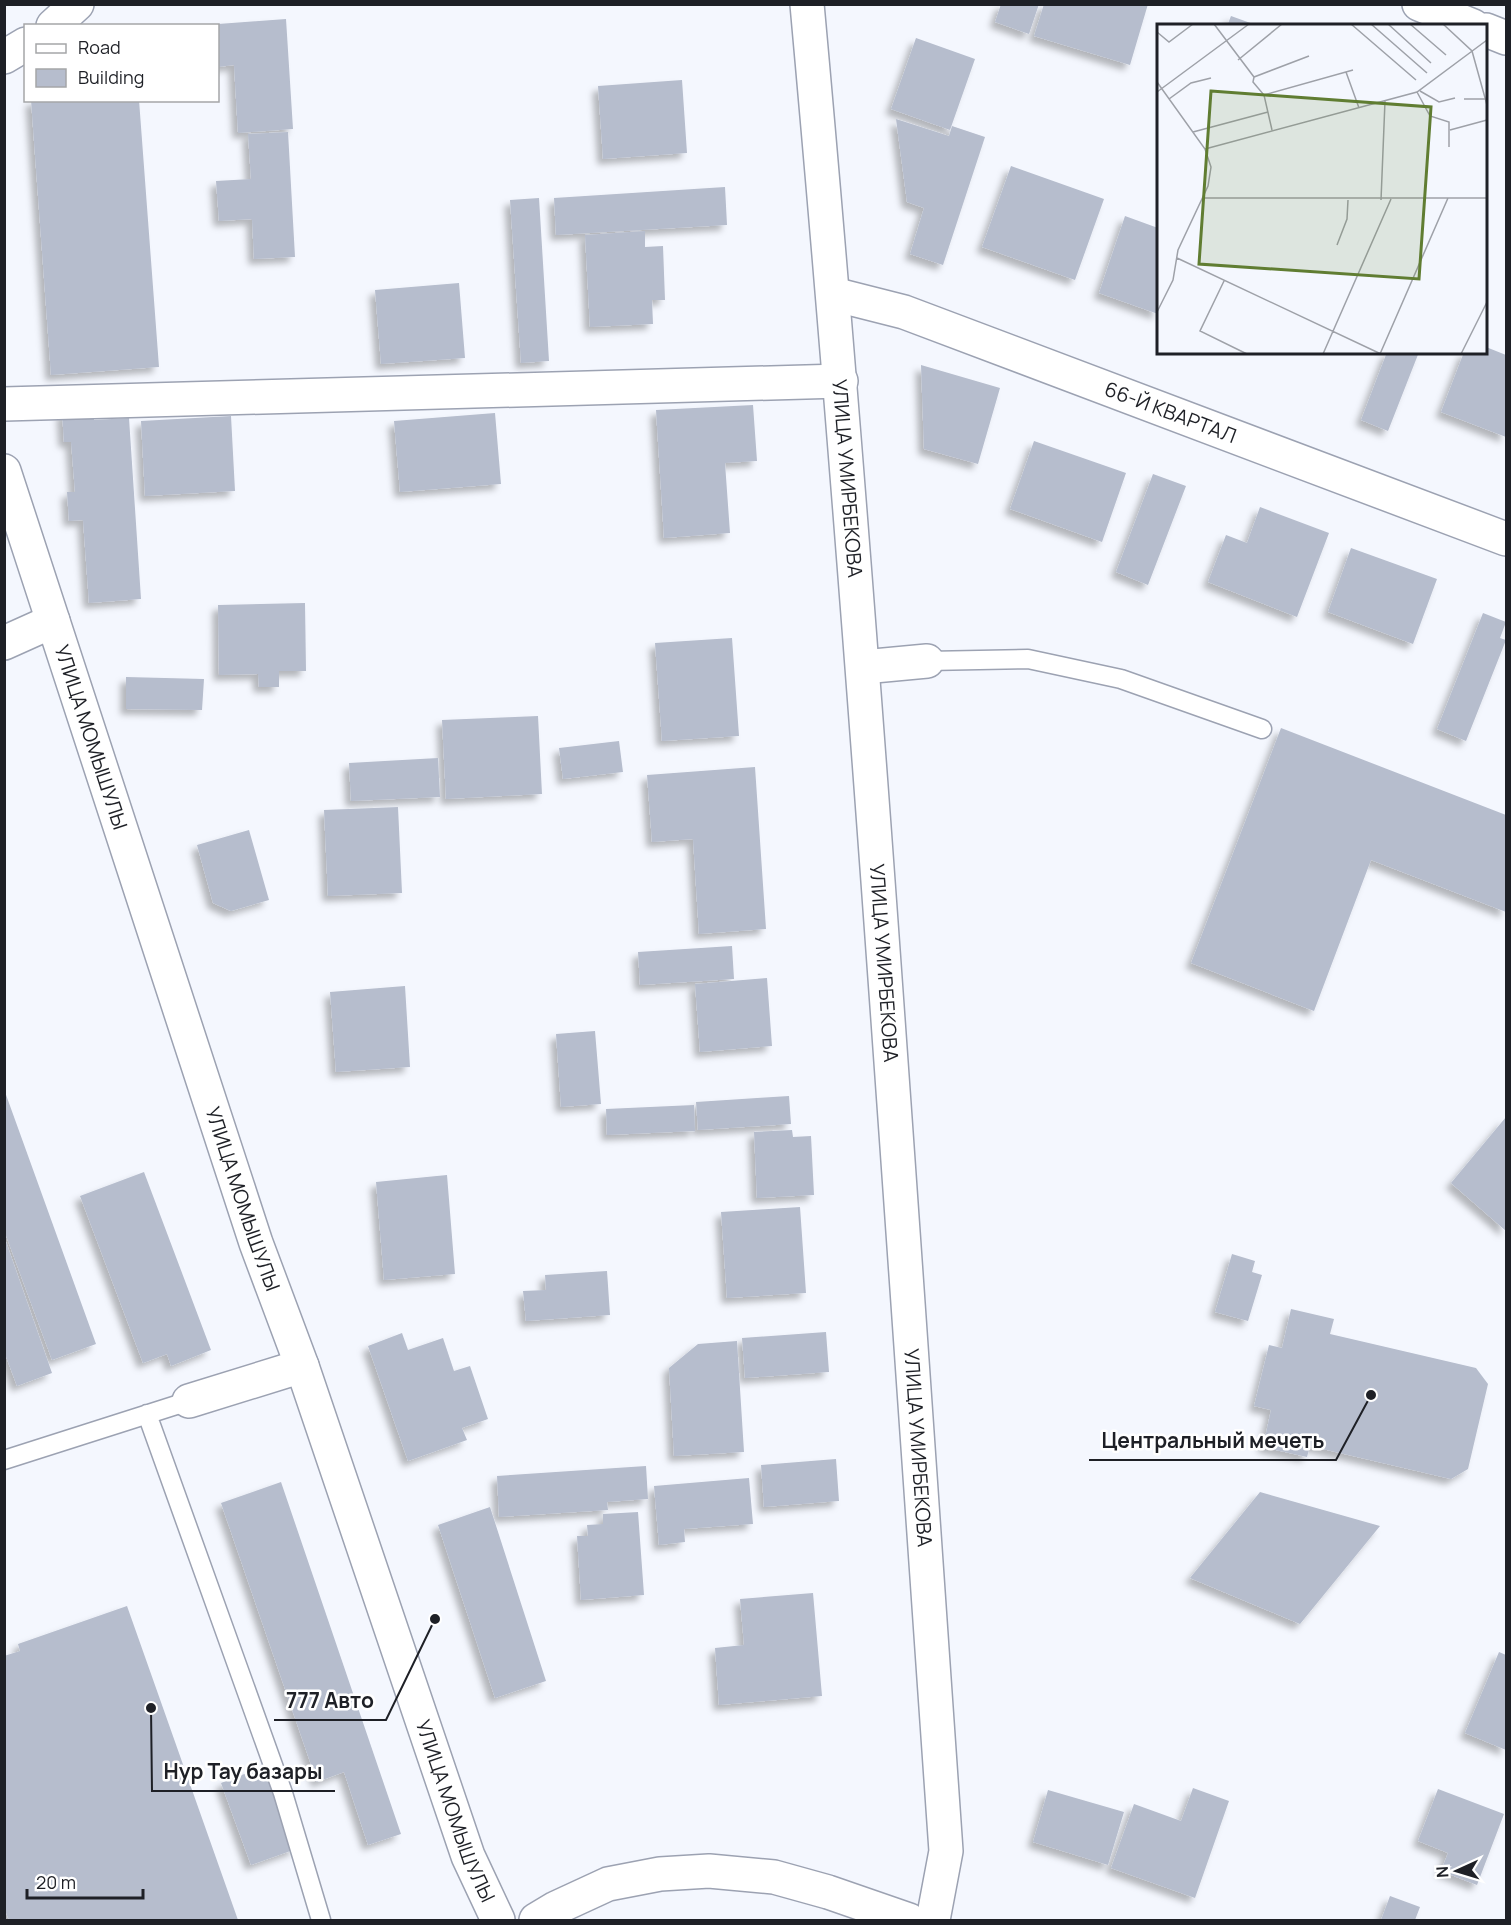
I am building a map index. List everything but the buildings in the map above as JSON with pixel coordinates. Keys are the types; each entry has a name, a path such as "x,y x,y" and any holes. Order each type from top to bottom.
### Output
{"street":[{"path":"55,24 77,4"},
{"name":"УЛИЦА УМИРБЕКОВА","path":"807,4 834,294 863,667 946,1851 933,1920"},
{"path":"1419,4 1468,24"},
{"path":"1487,31 1506,38"},
{"path":"4,57 24,45"},
{"name":"66-Й КВАРТАЛ","path":"834,294 904,312 1506,539"},
{"path":"4,404 841,381"},
{"name":"УЛИЦА МОМЫШУЛЫ","path":"4,471 256,1243 302,1366 468,1856 498,1920"},
{"path":"4,643 52,621"},
{"path":"863,667 927,661"},
{"path":"189,1401 302,1366"},
{"path":"536,1920 608,1884 660,1874 709,1871 774,1877 828,1892 909,1920"}],"lane":[{"path":"927,661 1028,659 1121,679 1262,729"},
{"path":"4,1460 189,1401"},
{"path":"147,1414 283,1793 321,1920"}],"place":[{"name":"Центральный мечеть","path":"1371,1395"},
{"name":"777 Авто","path":"435,1619"},
{"name":"Нур Тау базары","path":"151,1708"}]}
